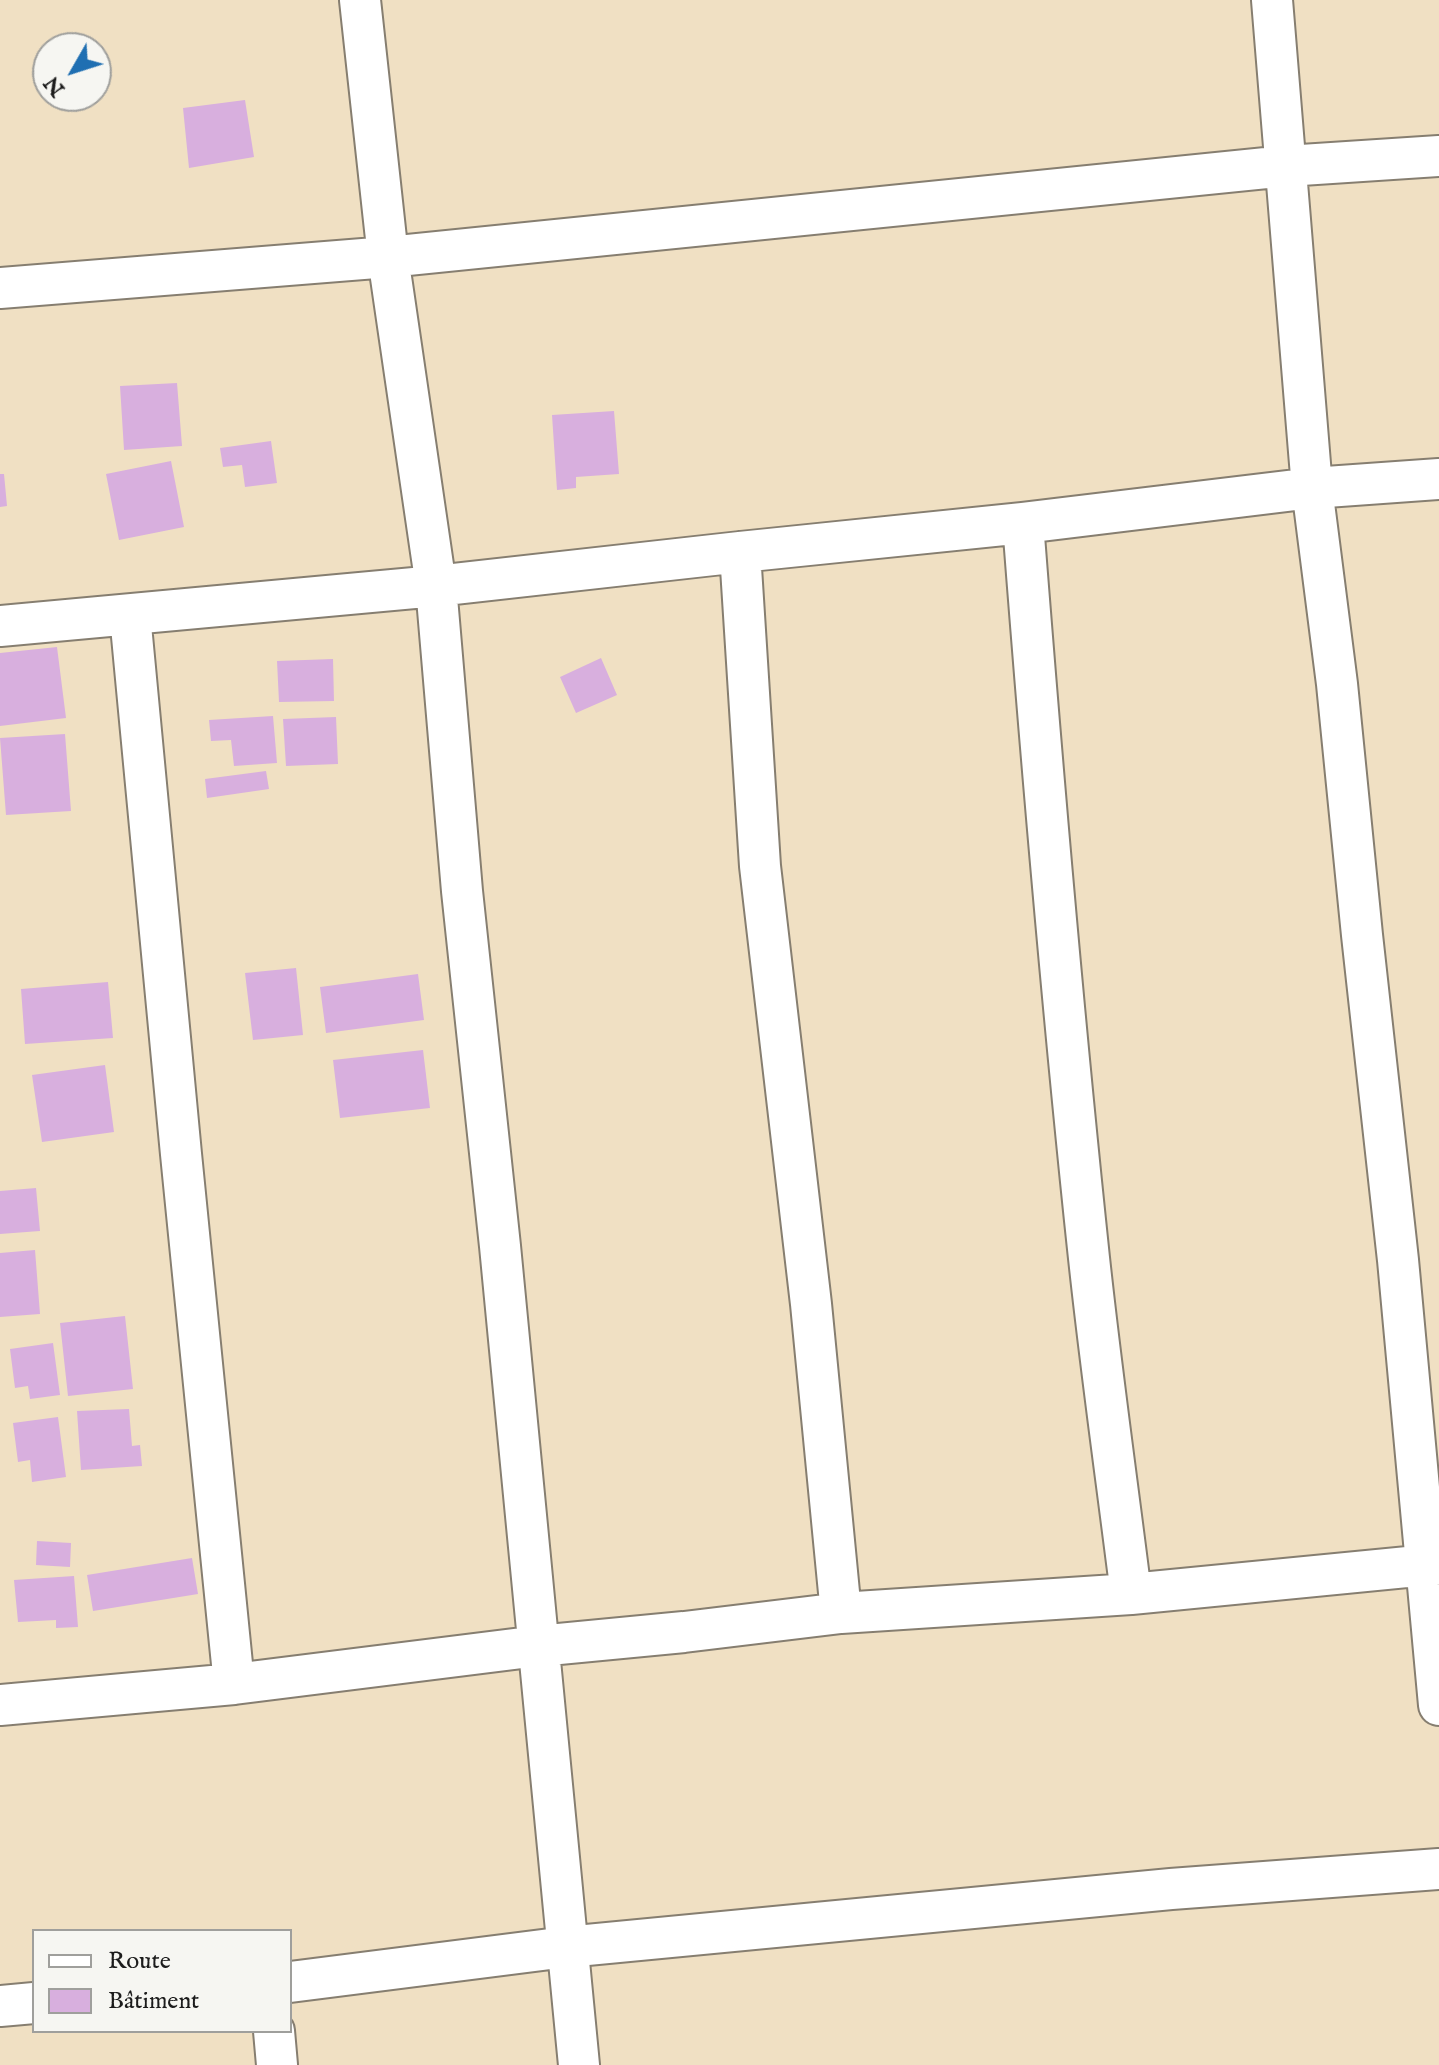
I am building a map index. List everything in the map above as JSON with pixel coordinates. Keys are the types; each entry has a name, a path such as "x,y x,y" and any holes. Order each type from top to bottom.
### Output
{"street":[{"path":"360,0 388,257 436,586 462,891 500,1246 579,2065"},
{"path":"1272,0 1312,488 1337,684 1432,1565 1439,1705"},
{"path":"0,288 388,257 1286,166 1439,156"},
{"path":"0,626 436,586 1023,523 1312,488 1439,479"},
{"path":"1023,523 1041,755 1089,1262 1131,1594"},
{"path":"740,552 760,866 811,1304 841,1613"},
{"path":"130,615 234,1684"},
{"path":"0,1705 234,1684 538,1646 841,1613 1131,1594 1432,1565"},
{"path":"292,1982 566,1947 1171,1889 1439,1869"},
{"path":"0,2006 32,2003"},
{"path":"274,2033 277,2065"}],"building":[{"path":"245,100 254,157 189,168 183,108"},
{"path":"177,383 182,446 124,450 120,386"},
{"path":"614,411 619,474 576,477 576,488 557,490 552,415"},
{"path":"271,441 277,483 245,487 242,465 223,467 220,448"},
{"path":"171,461 184,527 119,540 106,474"},
{"path":"0,474 4,474 7,506 0,507"},
{"path":"57,647 66,718 0,726 0,653"},
{"path":"601,658 617,695 576,713 560,677"},
{"path":"333,659 334,701 279,702 277,661"},
{"path":"273,716 277,763 234,766 231,740 211,741 209,720"},
{"path":"336,717 338,764 286,766 283,719"},
{"path":"65,734 71,811 6,815 0,738"},
{"path":"266,771 269,789 207,798 205,779"},
{"path":"296,968 303,1035 253,1040 245,973"},
{"path":"418,974 424,1020 326,1033 320,987"},
{"path":"108,982 113,1038 25,1044 21,989"},
{"path":"423,1050 430,1108 340,1118 333,1060"},
{"path":"105,1065 114,1132 42,1142 32,1075"},
{"path":"36,1188 40,1231 0,1234 0,1191"},
{"path":"35,1250 40,1314 0,1317 0,1253"},
{"path":"125,1316 133,1389 68,1396 60,1323"},
{"path":"53,1343 60,1395 30,1399 28,1386 15,1388 10,1349"},
{"path":"129,1409 132,1446 140,1445 142,1466 81,1470 77,1411"},
{"path":"58,1417 66,1477 32,1482 30,1460 18,1462 13,1423"},
{"path":"37,1541 71,1543 70,1567 36,1565"},
{"path":"192,1558 198,1594 93,1611 87,1575"},
{"path":"74,1576 78,1627 56,1628 56,1620 18,1622 14,1580"}]}
